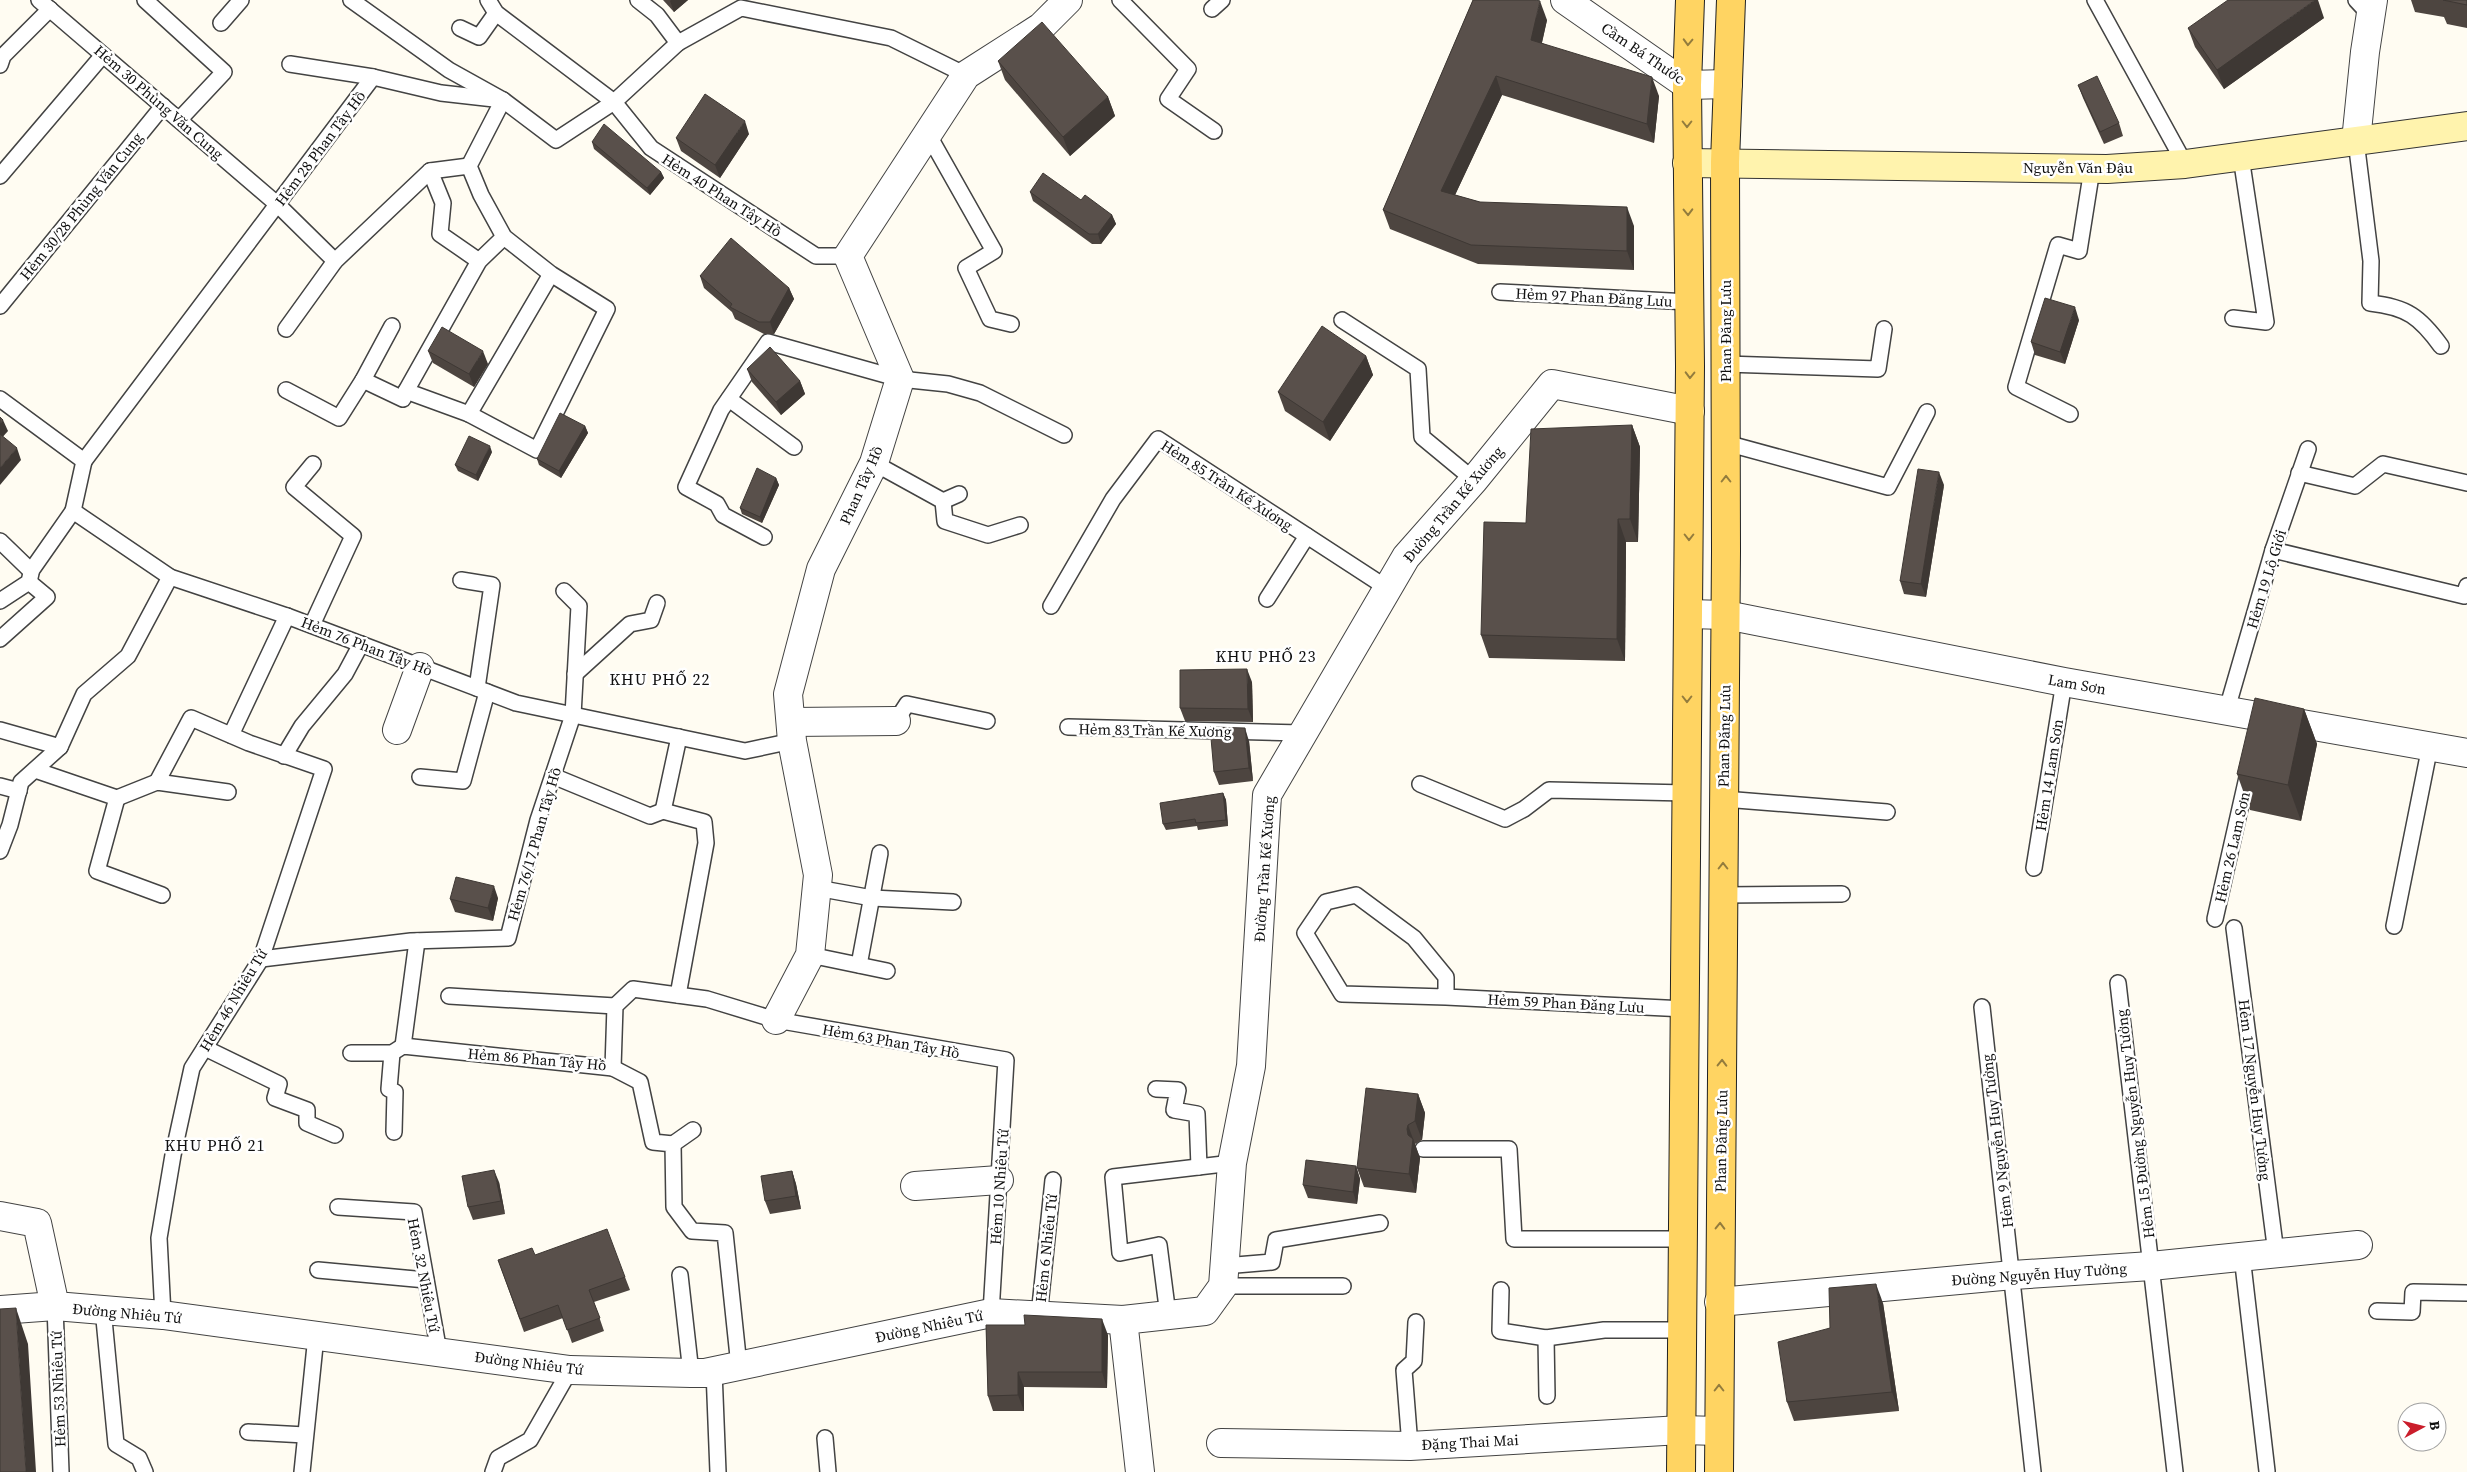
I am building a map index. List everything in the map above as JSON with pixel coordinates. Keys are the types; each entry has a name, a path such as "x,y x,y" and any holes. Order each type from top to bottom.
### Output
{"main road":[{"path":"1681,1472 1690,411 1687,85 1690,0"},
{"name":"Phan Đăng Lưu","path":"1719,1472 1726,615 1725,162 1731,0"}],"street":[{"path":"900,379 848,256 966,75 1041,28 1068,0"},
{"name":"Cầm Bá Thước","path":"1566,0 1687,85 1728,84"},
{"path":"2356,141 2367,5"},
{"name":"Nguyễn Văn Đậu","path":"1687,163 1725,162 2092,169 2185,164 2467,126"},
{"name":"Phan Tây Hồ","path":"776,1020 810,955 818,876 792,732 788,694 821,569 874,463 900,379"},
{"name":"Đường Trần Kế Xương","path":"1224,1276 1232,1164 1251,1066 1266,795 1406,557 1474,480 1552,384 1690,411"},
{"name":"Lam Sơn","path":"1688,614 1726,615 2064,682 2227,709 2259,725 2430,746 2467,753"},
{"path":"397,730 420,667"},
{"path":"792,732 896,721"},
{"path":"915,1186 999,1180"},
{"name":"Đường Nhiêu Tứ","path":"0,1216 37,1223 55,1306 163,1315 570,1370 715,1370 991,1313 1123,1320"},
{"name":"Đường Nguyễn Huy Tưởng","path":"1719,1302 2013,1275 2151,1266 2358,1246"},
{"path":"1140,1472 1123,1320 1205,1311 1224,1276"},
{"path":"0,1310 55,1306"},
{"name":"Đặng Thai Mai","path":"1221,1443 1410,1446 1681,1430 1719,1431"}],"lane":[{"path":"146,0 224,72 179,120"},
{"path":"221,23 241,0"},
{"path":"352,0 449,70 503,100 556,140 614,102 678,42 744,4 891,38 966,75"},
{"path":"638,0 658,15 678,42"},
{"path":"1120,0 1188,68 1168,99 1214,131"},
{"path":"2095,0 2185,164"},
{"path":"0,65 3,56 44,4"},
{"name":"Hẻm 30 Phùng Văn Cung","path":"44,4 278,205 335,262"},
{"path":"460,28 480,37 492,7"},
{"name":"Hẻm 40 Phan Tây Hồ","path":"492,7 614,102 651,148 816,256 848,256"},
{"path":"0,176 103,55"},
{"path":"290,64 373,77"},
{"name":"Hẻm 28 Phan Tây Hồ","path":"84,461 373,77 440,93 503,100"},
{"path":"406,391 469,414 537,450 607,309 551,274 504,236 481,195 469,166 503,100"},
{"name":"Hẻm 30/28 Phùng Văn Cung","path":"0,306 163,106"},
{"path":"928,134 994,251 966,268 990,319 1011,324"},
{"path":"2356,141 2371,261 2370,303 2387,305 2406,312 2424,324 2441,346"},
{"path":"2233,318 2266,322 2241,157"},
{"path":"286,329 335,262 430,171 469,166"},
{"path":"2070,414 2016,387 2058,245 2079,251 2092,169"},
{"path":"430,171 443,203 440,234 479,261"},
{"path":"363,380 403,399 479,261 504,236"},
{"path":"469,414 551,274"},
{"name":"Hẻm 97 Phan Đăng Lưu","path":"1500,292 1689,302"},
{"path":"1342,320 1418,369 1422,436 1474,480"},
{"path":"286,390 339,418 363,380 392,326"},
{"path":"1726,364 1878,369 1884,329"},
{"path":"764,537 723,515 717,504 686,487 720,410 768,342 900,379 948,384 980,393 1064,435"},
{"path":"0,399 84,461 73,511 30,577 0,602"},
{"path":"729,399 794,447"},
{"path":"1726,442 1888,487 1927,412"},
{"name":"Hẻm 85 Trần Kế Xương","path":"1051,606 1113,499 1158,439 1387,588"},
{"name":"Hẻm 19 Lộ Giới","path":"2227,709 2273,550 2308,449"},
{"path":"874,463 943,501"},
{"path":"312,625 353,536 294,487 313,464"},
{"path":"2299,473 2355,486 2383,464 2467,483"},
{"path":"943,501 959,494"},
{"path":"943,501 945,521 988,536 1020,525"},
{"name":"Hẻm 76 Phan Tây Hồ","path":"73,511 170,577 312,625 516,703 744,750 792,732"},
{"path":"1267,599 1307,536"},
{"path":"0,541 46,597 0,639"},
{"path":"2273,550 2464,596 2467,586"},
{"path":"0,851 21,782 60,747 84,694 128,656 170,577"},
{"path":"420,778 463,781 482,690 492,585 461,580"},
{"name":"Hẻm 76/17 Phan Tây Hồ","path":"261,958 417,941 508,938 538,820 574,715 579,606 564,591"},
{"path":"575,674 630,624 652,620 657,603"},
{"path":"231,735 287,616"},
{"path":"284,756 302,726 345,674 361,644"},
{"name":"Hẻm 14 Lam Sơn","path":"2034,868 2064,682"},
{"path":"896,721 907,704 987,721"},
{"name":"Hẻm 46 Nhiêu Tứ","path":"157,782 191,718 249,743 324,769 261,958 192,1068 172,1155 159,1238 163,1315"},
{"name":"Hẻm 83 Trần Kế Xương","path":"1068,728 1302,733"},
{"path":"0,730 60,747"},
{"path":"663,811 679,737"},
{"path":"2394,926 2430,746"},
{"name":"Hẻm 26 Lam Sơn","path":"2216,919 2253,754"},
{"path":"35,770 117,798 157,782 228,792"},
{"path":"553,776 650,816 663,811 704,822 706,843 678,995"},
{"path":"1420,784 1505,819 1524,809 1548,790 1687,793"},
{"path":"0,786 18,791"},
{"path":"117,798 97,871 162,894"},
{"path":"1724,799 1886,812"},
{"path":"859,965 880,852"},
{"path":"816,888 872,898 953,902"},
{"path":"1723,895 1842,894"},
{"name":"Hẻm 59 Phan Đăng Lưu","path":"1446,997 1446,977 1414,938 1356,895 1326,902 1306,933 1342,994 1446,997 1685,1009"},
{"name":"Hẻm 17 Nguyễn Huy Tưởng","path":"2234,928 2276,1253"},
{"path":"394,1132 396,1092 389,1089 417,941"},
{"path":"810,955 887,971"},
{"name":"Hẻm 15 Đường Nguyễn Huy Tưởng","path":"2118,983 2175,1472"},
{"path":"449,996 615,1006 633,989 707,999 776,1020"},
{"name":"Hẻm 86 Phan Tây Hồ","path":"351,1053 398,1049 613,1068 615,1006"},
{"name":"Hẻm 9 Nguyễn Huy Tưởng","path":"1982,1007 2013,1275 2033,1472"},
{"name":"Hẻm 63 Phan Tây Hồ","path":"776,1020 1006,1060"},
{"path":"205,1048 279,1084 275,1098 307,1110 307,1123 335,1135"},
{"name":"Hẻm 10 Nhiêu Tứ","path":"991,1313 1006,1060"},
{"path":"613,1068 640,1082 653,1142 673,1144 693,1130"},
{"path":"1156,1089 1178,1090 1174,1110 1197,1114 1199,1167"},
{"path":"673,1144 674,1207 692,1231 725,1233 715,1370 718,1472"},
{"path":"1423,1149 1509,1149 1514,1239 1683,1239"},
{"path":"1168,1316 1159,1245 1120,1253 1113,1177 1232,1164"},
{"name":"Hẻm 6 Nhiêu Tứ","path":"1040,1316 1053,1180"},
{"name":"Hẻm 32 Nhiêu Tứ","path":"338,1207 414,1212 439,1352"},
{"path":"1224,1276 1272,1262 1276,1240 1380,1223"},
{"path":"2242,1256 2267,1472"},
{"path":"318,1270 426,1280"},
{"path":"680,1275 715,1370"},
{"path":"1224,1276 1343,1286"},
{"path":"1501,1290 1500,1331 1546,1338 1604,1330 1682,1330"},
{"path":"2377,1311 2412,1312 2413,1292 2467,1293"},
{"name":"Hẻm 53 Nhiêu Tứ","path":"55,1306 61,1472"},
{"path":"103,1309 116,1444 139,1458 145,1472"},
{"path":"1410,1446 1404,1370 1414,1360 1416,1322"},
{"path":"302,1472 316,1336"},
{"path":"1546,1338 1547,1396"},
{"path":"493,1472 498,1458 530,1440 570,1370"},
{"path":"248,1432 305,1435"},
{"path":"825,1438 828,1472"}],"building":[{"path":"1473,0 1540,1 1531,40 1652,77 1647,124 1496,76 1441,191 1480,202 1627,207 1627,251 1471,245 1383,210"},
{"path":"2228,0 2315,0 2217,70 2188,28"},
{"path":"2443,0 2467,0 2467,5"},
{"path":"1042,22 1108,97 1063,137 998,61"},
{"path":"2097,76 2119,123 2100,132 2078,85"},
{"path":"705,94 745,121 715,165 676,138"},
{"path":"604,124 661,172 647,188 592,142"},
{"path":"1043,173 1081,200 1085,195 1112,215 1098,234 1089,234 1030,192"},
{"path":"731,238 789,288 770,322 759,322 730,307 732,304 700,276"},
{"path":"2045,298 2075,307 2060,352 2031,342"},
{"path":"1322,326 1366,356 1323,422 1278,392"},
{"path":"442,327 483,351 469,374 428,351"},
{"path":"770,347 800,381 776,402 747,369"},
{"path":"560,413 585,426 559,471 537,459"},
{"path":"1632,425 1630,519 1618,519 1617,639 1481,635 1484,522 1526,523 1531,429"},
{"path":"0,434 17,448 0,468"},
{"path":"469,436 490,446 476,475 455,465"},
{"path":"757,468 776,478 760,517 740,508"},
{"path":"1918,469 1939,472 1921,584 1900,581"},
{"path":"1247,669 1248,709 1180,708 1180,670"},
{"path":"2255,698 2304,709 2288,785 2237,774"},
{"path":"1210,727 1245,728 1249,768 1214,772"},
{"path":"1223,793 1226,820 1196,823 1195,819 1163,824 1160,803"},
{"path":"456,877 494,886 488,908 450,899"},
{"path":"1366,1088 1418,1094 1415,1121 1408,1125 1407,1129 1408,1135 1413,1139 1409,1174 1357,1168"},
{"path":"1306,1160 1356,1166 1353,1192 1303,1185"},
{"path":"494,1170 501,1201 468,1207 462,1176"},
{"path":"792,1171 796,1196 765,1201 761,1176"},
{"path":"607,1229 625,1277 589,1290 600,1318 567,1330 558,1305 520,1319 498,1260 532,1248 535,1255"},
{"path":"1876,1284 1892,1392 1787,1402 1778,1342 1830,1328 1829,1288"},
{"path":"16,1308 26,1472 0,1472 0,1309"},
{"path":"1024,1315 1102,1319 1102,1372 1018,1372 1018,1395 988,1396 986,1325 1025,1325"}],"district":[{"name":"KHU PHỐ 23","path":"1266,656"},
{"name":"KHU PHỐ 22","path":"660,679"},
{"name":"KHU PHỐ 21","path":"215,1145"}]}
